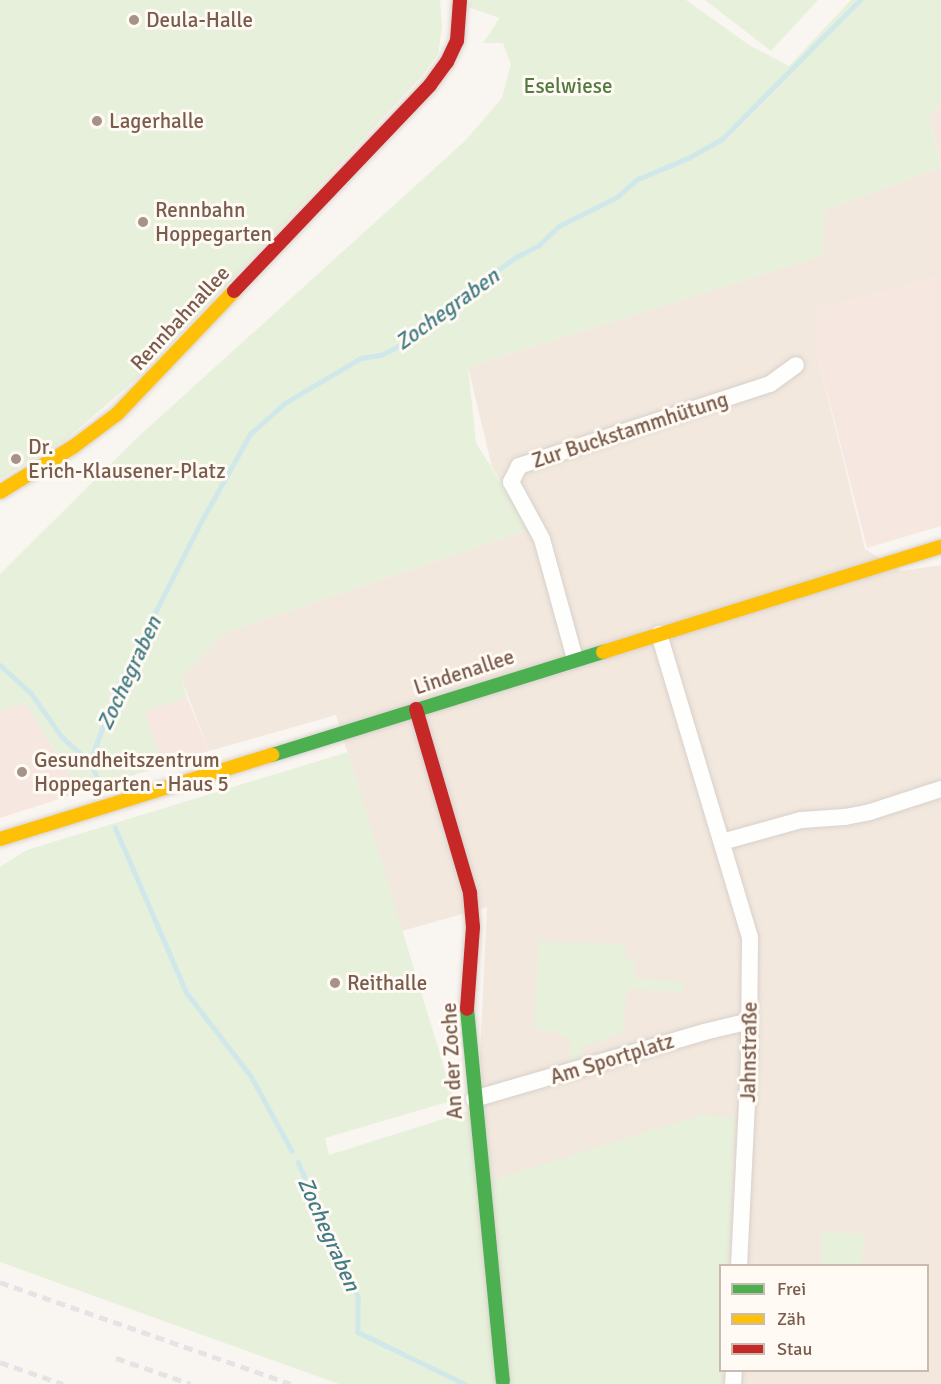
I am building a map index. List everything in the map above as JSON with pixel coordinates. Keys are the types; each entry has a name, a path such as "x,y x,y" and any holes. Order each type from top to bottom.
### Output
{"street":[{"name":"Rennbahnallee","path":"0,492 73,447 117,414 430,85 447,62 457,41 460,0"},
{"name":"Zur Buckstammhütung","path":"575,659 542,539 511,482 519,466 770,384 796,366"},
{"name":"Lindenallee","path":"0,839 941,547"},
{"name":"Jahnstraße","path":"658,634 750,937 750,1021 739,1264"},
{"name":"An der Zoche","path":"416,709 470,893 474,927 466,1016 503,1381"},
{"path":"722,842 801,820 870,812 941,789"},
{"name":"Am Sportplatz","path":"474,1099 694,1034 750,1021"}],"shaded area":[{"path":"941,103 941,166 929,118"},
{"path":"941,167 941,277 819,308 816,350 865,549 900,571 941,565 941,1384 513,1384 480,1056 487,907 402,931 336,715 209,751 181,678 224,633 530,529 492,467 468,367 821,256 825,210"},
{"path":"941,277 941,526 867,548 816,350 818,308"},
{"path":"187,698 209,751 162,766 144,711"},
{"path":"25,703 81,792 0,818 0,711"}],"green space":[{"name":"Rennbahn Hoppegarten","path":"0,0 440,0 442,27 438,54 422,76 149,368 65,440 0,479"},
{"name":"Eselwiese","path":"471,0 686,0 749,45 789,66 851,0 941,0 941,103 929,118 941,167 825,210 822,256 468,367 476,443 530,529 224,633 181,678 187,698 145,711 162,766 81,792 25,703 0,711 0,574 139,436 466,140 502,98 511,64 503,43 483,43 500,18 468,7"},
{"path":"705,0 818,0 771,51"},
{"path":"348,752 454,1100 325,1138 329,1155 485,1106 493,1180 701,1115 735,1117 728,1264 719,1264 719,1372 722,1372 722,1384 339,1384 0,1262 0,867 27,850"},
{"path":"539,941 626,944 625,956 634,960 636,978 684,982 684,992 627,989 623,1033 581,1047 584,1058 570,1063 570,1040 556,1032 534,1029"},
{"path":"822,1232 864,1234 862,1264 820,1264"}],"waterway":[{"name":"Zochegraben","path":"101,787 90,762 115,692 201,522 250,434 285,403 361,358 381,355 412,339 426,321 516,257 538,246 559,226 617,197 638,179 688,158 722,139 860,0"},
{"path":"0,665 31,693 62,737 90,762"},
{"name":"Zochegraben","path":"115,827 187,993 251,1076 292,1151"},
{"name":"Zochegraben","path":"298,1162 358,1296 358,1332 465,1384"}],"railway":[{"path":"0,1282 291,1384"},
{"path":"116,1358 191,1384"},
{"path":"0,1362 63,1384"}],"traffic: fast":[{"path":"272,755 603,652"},
{"path":"467,1009 503,1381"}],"traffic: slow":[{"path":"0,492 73,447 117,414 234,291"},
{"path":"603,652 941,547"},
{"path":"0,839 272,755"}],"traffic: jam":[{"path":"234,291 430,85 447,62 457,41 460,0"},
{"path":"416,709 470,893 473,927 467,1009"}],"place":[{"name":"Deula-Halle","path":"134,20"},
{"name":"Lagerhalle","path":"97,121"},
{"name":"Rennbahn Hoppegarten","path":"143,222"},
{"name":"Dr. Erich-Klausener-Platz","path":"16,459"},
{"name":"Gesundheitszentrum Hoppegarten - Haus 5","path":"22,772"},
{"name":"Reithalle","path":"335,983"}]}
